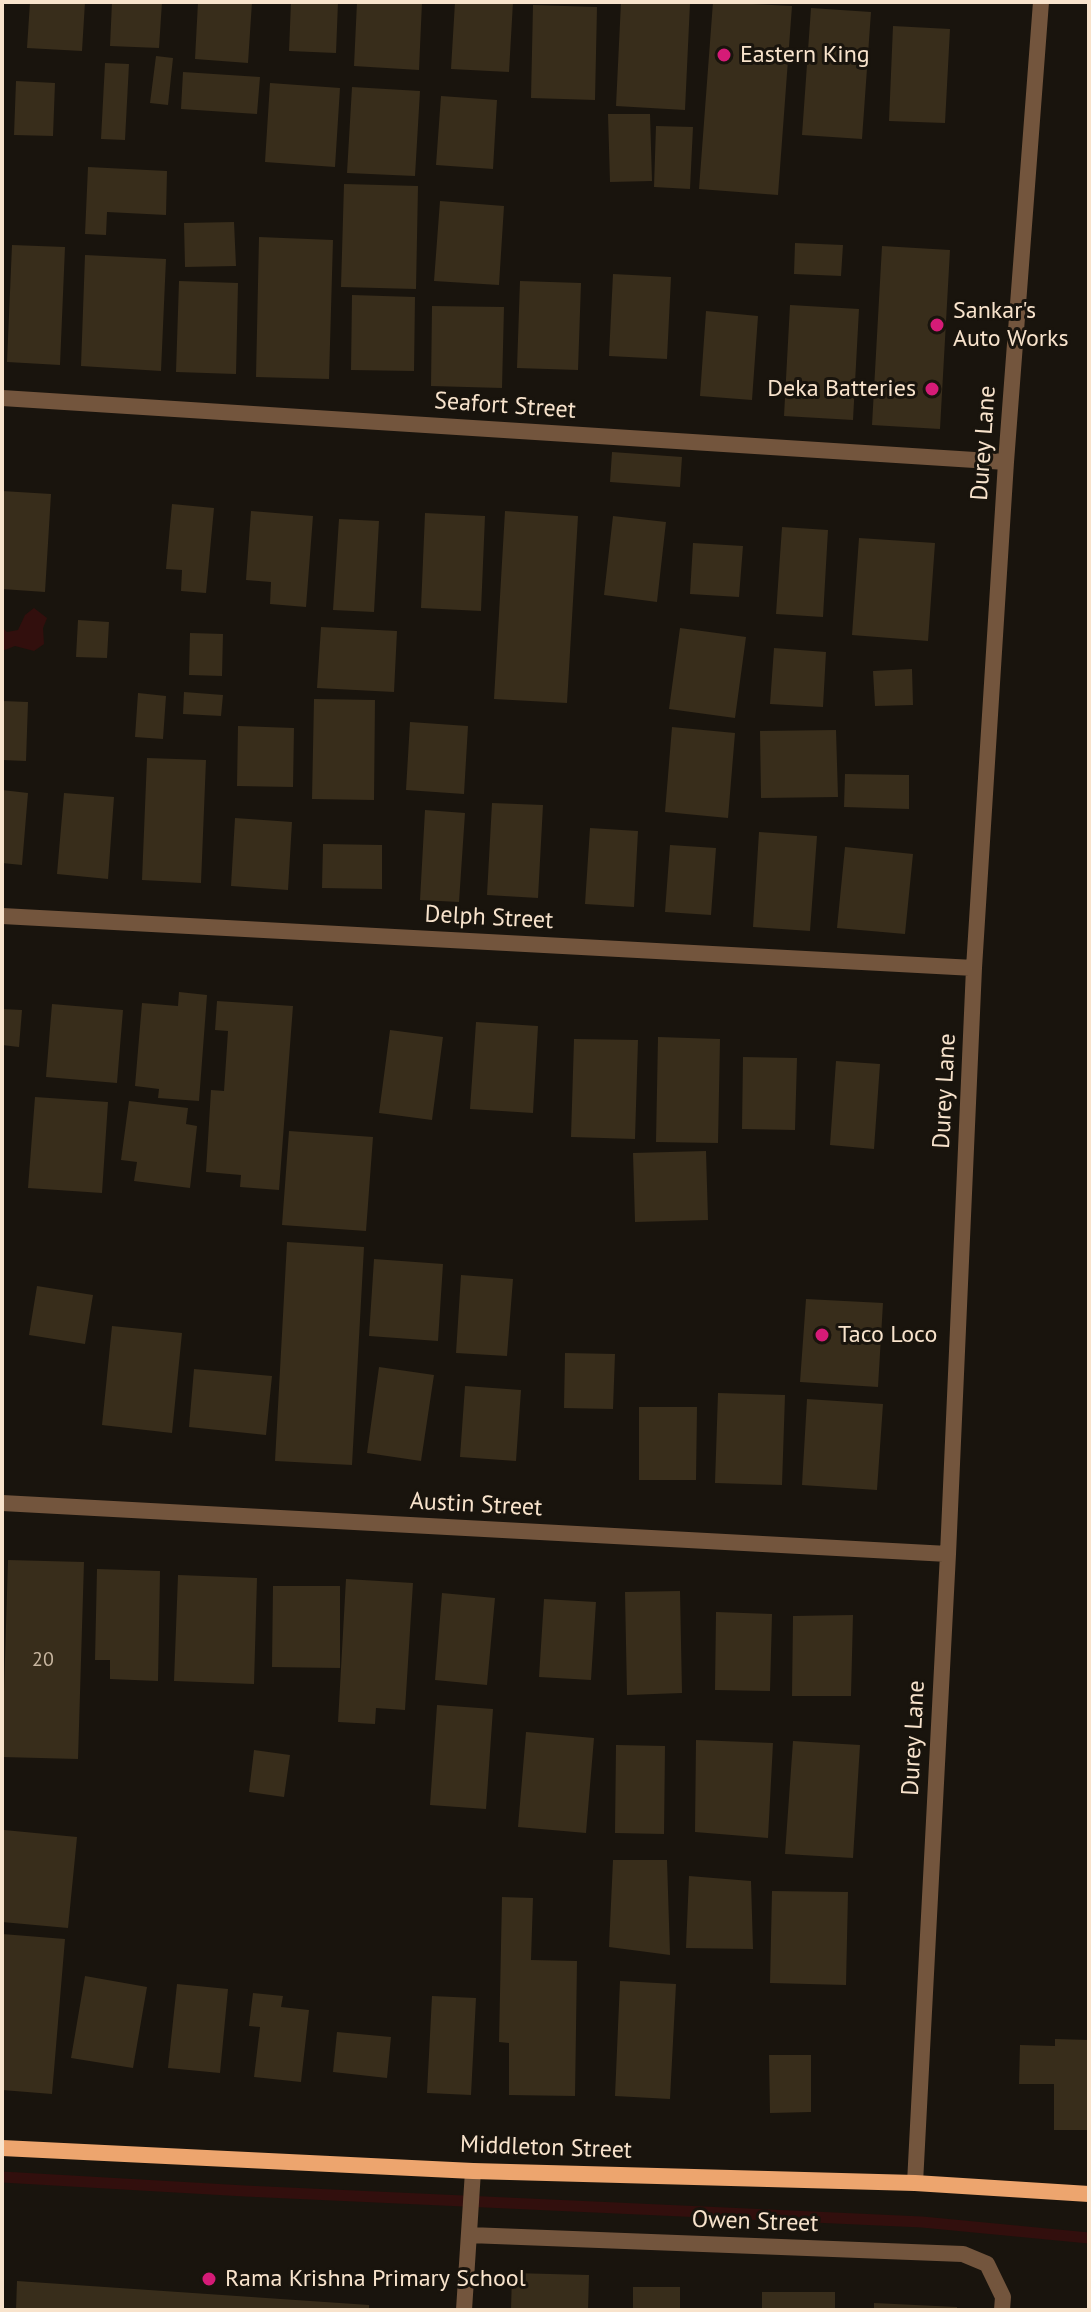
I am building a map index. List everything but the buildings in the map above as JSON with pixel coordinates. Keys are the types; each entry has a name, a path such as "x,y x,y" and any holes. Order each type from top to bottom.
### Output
{"street":[{"name":"Durey Lane","path":"915,2183 948,1554 974,968 1006,462 1041,2"},
{"name":"Seafort Street","path":"2,398 1006,462"},
{"name":"Delph Street","path":"2,916 974,968"},
{"name":"Austin Street","path":"2,1503 948,1554"},
{"name":"Middleton Street","path":"2,2148 473,2171 915,2183 1089,2194"},
{"path":"464,2310 473,2171"},
{"name":"Owen Street","path":"469,2235 963,2254 987,2264 1003,2297 1002,2310"}],"shaded area":[{"path":"34,608 47,618 43,628 44,644 34,651 15,646 2,651 2,627 7,632 18,630 25,615"}],"waterway":[{"path":"2,2177 922,2222 1089,2238"}],"place":[{"name":"Eastern King","path":"724,55"},
{"name":"Sankar's Auto Works","path":"937,325"},
{"name":"Deka Batteries","path":"932,389"},
{"name":"Taco Loco","path":"822,1335"},
{"name":"Rama Krishna Primary School","path":"209,2279"}]}
